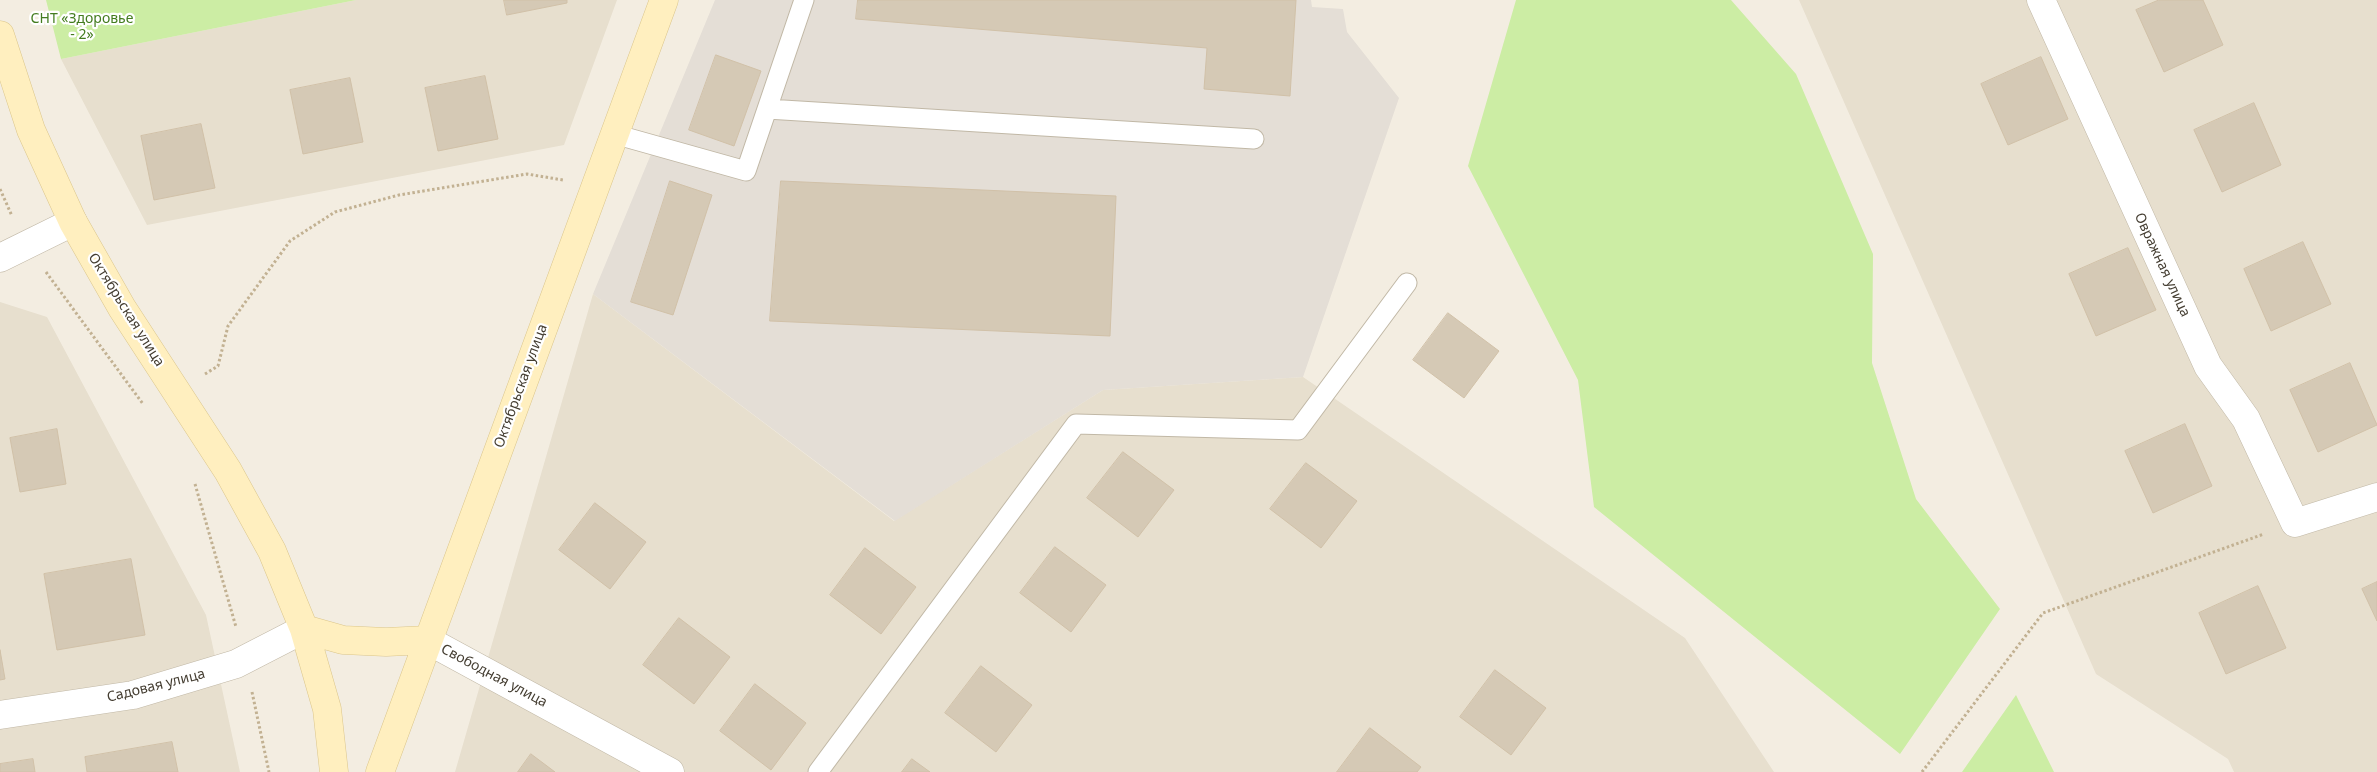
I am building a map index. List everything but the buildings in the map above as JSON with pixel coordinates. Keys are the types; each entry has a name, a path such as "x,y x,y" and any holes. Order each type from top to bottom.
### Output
{"street":[{"name":"Октябрьская улица","path":"380,772 664,0"},
{"name":"Овражная улица","path":"2041,0 2208,366 2246,420 2295,523"},
{"name":"Октябрьская улица","path":"0,35 31,130 72,222 122,308 228,471 272,551 304,629 327,709 334,772"},
{"path":"0,258 72,222"},
{"path":"2295,523 2377,497"},
{"name":"Свободная улица","path":"304,629 343,640 386,642 427,640 670,772"},
{"name":"Садовая улица","path":"0,715 133,695 245,660 304,629"}],"lane":[{"path":"614,134 746,172 804,0"},
{"path":"767,109 1254,140"},
{"path":"818,772 1076,424 1298,430 1407,284"}],"path":[{"path":"0,189 26,245 146,409 218,366 228,326 290,241 335,212 399,196 527,174 595,185"},
{"path":"193,476 245,660 269,772"},
{"path":"1922,772 2043,613 2295,523"}],"shaded area":[{"path":"356,0 617,0 564,145 147,225 61,59"},
{"path":"715,0 1311,0 1312,7 1343,9 1347,32 1399,98 1303,377 1103,390 895,521 593,294"},
{"path":"1799,0 2377,0 2377,772 2234,772 2228,759 2096,674"},
{"path":"593,294 894,521 1103,390 1303,377 1685,638 1774,772 455,772"},
{"path":"0,302 47,317 206,615 240,772 0,772"}],"green space":[{"name":"СНТ «Здоровье - 2»","path":"46,0 356,0 61,59"},
{"path":"1516,0 1731,0 1796,74 1873,254 1872,363 1916,499 2000,609 1900,754 1594,507 1578,380 1468,166"},
{"path":"2016,695 2054,772 1962,772"}]}
